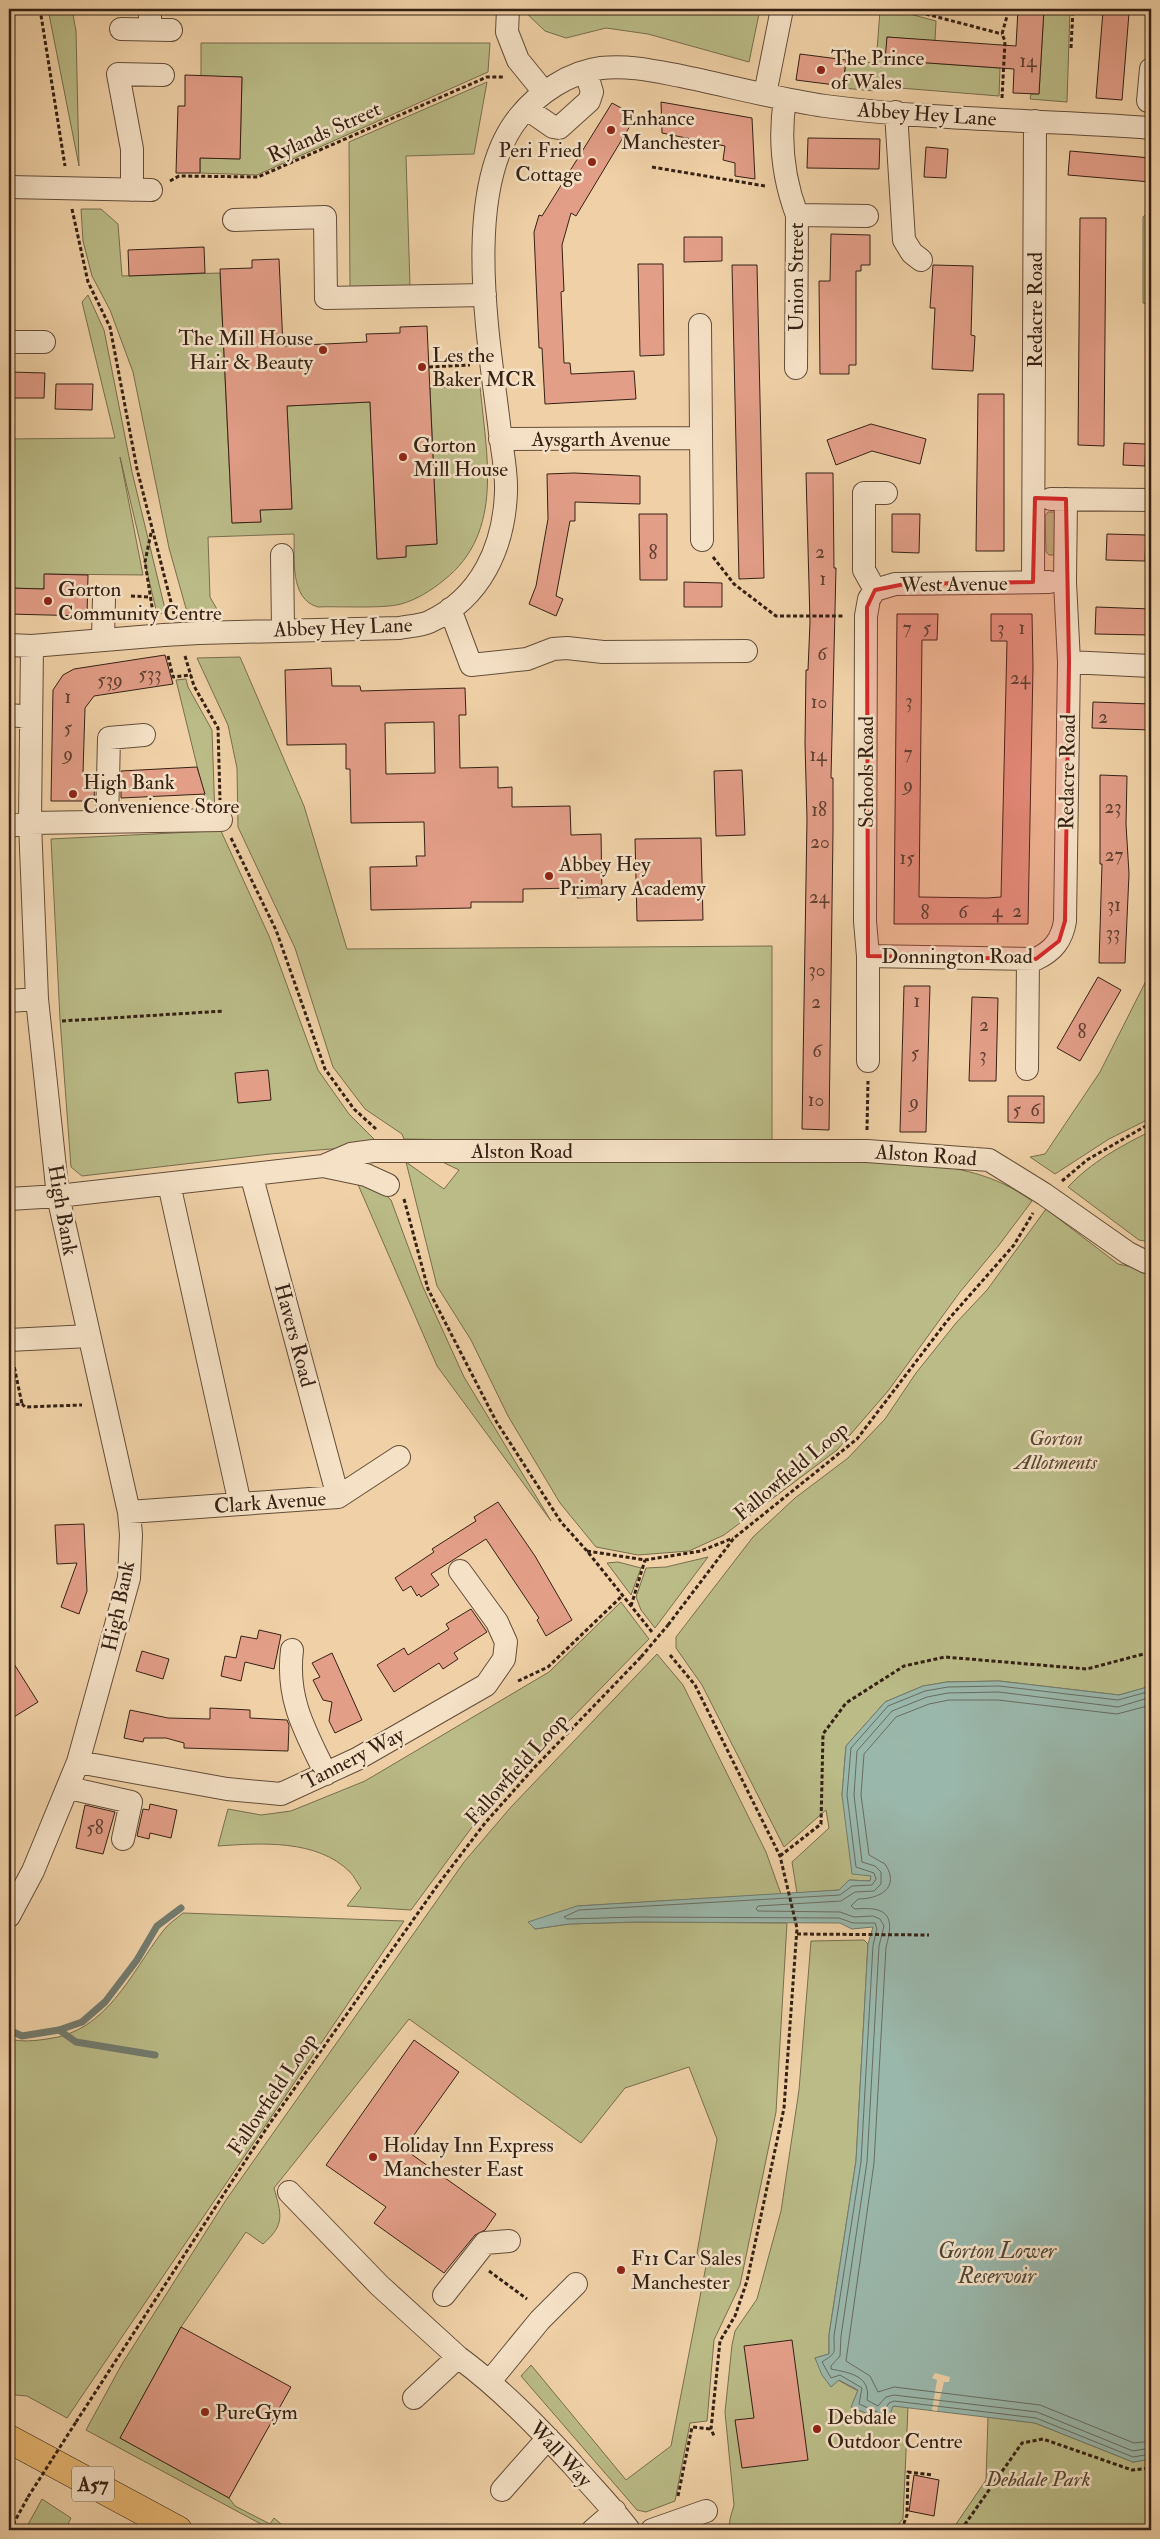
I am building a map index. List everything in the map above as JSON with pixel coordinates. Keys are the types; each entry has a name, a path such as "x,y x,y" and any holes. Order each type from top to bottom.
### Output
{"highway":[{"name":"A57","path":"9,2439 167,2528"}],"street":[{"path":"508,9 507,32 518,60 544,92"},
{"name":"Union Street","path":"782,9 775,96 782,118 782,149 789,193 798,215 796,368"},
{"path":"121,29 157,22"},
{"name":"Abbey Hey Lane","path":"9,645 32,646 165,633 191,640 283,629 399,628 426,623 450,609 472,590 485,573 500,538 506,488 485,295 484,229 489,187 495,166 510,131 528,109 544,92 586,72 599,68 631,67 844,108 1151,128"},
{"path":"1148,101 1151,69"},
{"path":"528,109 553,127 559,128 589,101 592,92 586,72"},
{"path":"9,187 141,190 118,74 163,75"},
{"path":"896,112 904,240 912,253 922,260"},
{"name":"Redacre Road","path":"1033,582 1036,121"},
{"path":"798,215 867,216"},
{"path":"234,220 325,217 326,298 485,295"},
{"name":"Aysgarth Avenue","path":"700,325 702,540"},
{"path":"9,342 44,342"},
{"name":"Aysgarth Avenue","path":"500,439 701,438"},
{"path":"875,590 864,570 864,493 886,493"},
{"path":"1035,498 1151,500"},
{"name":"Redacre Road","path":"1037,957 1059,941 1065,921 1069,662 1065,582 1066,499"},
{"path":"282,555 283,629"},
{"path":"1033,582 1065,582"},
{"name":"West Avenue","path":"875,590 894,584 1033,582"},
{"name":"Schools Road","path":"868,1061 868,956 865,921 866,616 869,599 875,590"},
{"path":"103,640 104,597"},
{"path":"450,609 472,665 527,659 553,649 567,648 603,652 746,651"},
{"name":"High Bank","path":"9,1916 33,1872 69,1788 78,1762 129,1578 131,1535 129,1512 58,1196 19,824 32,717 32,646"},
{"path":"1069,662 1151,666"},
{"path":"9,715 32,717"},
{"path":"106,822 109,738 144,736"},
{"path":"19,824 221,820"},
{"name":"Donnington Road","path":"868,956 1037,957"},
{"path":"1027,1069 1037,957"},
{"path":"9,1001 37,999"},
{"name":"Alston Road","path":"9,1199 58,1196 322,1166 351,1154 373,1152 867,1150 989,1160 1044,1194"},
{"path":"322,1166 366,1175 388,1185"},
{"name":"Havers Road","path":"251,1174 338,1497"},
{"path":"169,1184 240,1504"},
{"path":"1044,1194 1128,1253 1146,1262 1151,1262"},
{"path":"11,1350 89,1336"},
{"name":"Clark Avenue","path":"129,1512 338,1497 399,1457"},
{"name":"Tannery Way","path":"78,1762 227,1789 282,1794 326,1774 486,1684 504,1659 506,1642 497,1622 460,1570"},
{"path":"292,1650 289,1673 294,1698 303,1728 326,1774"},
{"path":"69,1788 131,1802 123,1838"},
{"name":"Wall Way","path":"289,2192 379,2285 458,2357 490,2381 548,2438 615,2511 629,2530"},
{"path":"444,2295 485,2243 509,2241"},
{"path":"490,2381 540,2320 576,2284"},
{"path":"414,2398 458,2357"},
{"path":"502,2490 548,2438"},
{"path":"593,2530 615,2511"},
{"path":"652,2530 706,2511"}],"path":[{"path":"40,9 67,176"},
{"path":"907,9 1002,34"},
{"path":"1001,119 1005,41 1002,34 1009,9"},
{"path":"1071,48 1073,9"},
{"name":"Rylands Street","path":"141,190 179,176 258,177 487,77 504,77"},
{"path":"652,167 768,186"},
{"path":"72,207 78,246 88,282 110,327 137,469 152,531 165,633 173,677 190,675"},
{"path":"429,368 472,365"},
{"path":"152,531 145,562 150,597 165,633"},
{"path":"702,540 734,584 776,616 866,616"},
{"path":"131,596 150,597"},
{"path":"191,640 190,675 194,686 218,728 221,820 276,930 325,1069 354,1109 380,1132"},
{"path":"39,1023 224,1010"},
{"path":"867,1150 868,1061"},
{"name":"Fallowfield Loop","path":"10,2530 28,2497 268,2126 402,1934 485,1823 533,1769 641,1657 668,1625 734,1538 857,1439 947,1320 1014,1245 1044,1194 1087,1160 1151,1123"},
{"path":"388,1185 403,1197 428,1288 496,1421 560,1522 587,1551 652,1632"},
{"path":"11,1350 22,1404"},
{"path":"9,1405 22,1404 25,1407 104,1404"},
{"path":"587,1551 645,1560 701,1551 734,1538"},
{"path":"630,1606 645,1560"},
{"path":"780,1856 821,1824 823,1734 846,1703 904,1666 945,1657 1087,1669 1151,1652"},
{"path":"670,1654 695,1685 780,1856 797,1928 784,2108 747,2281 735,2316 720,2341 711,2429 714,2436"},
{"path":"797,1934 929,1935"},
{"path":"472,2259 527,2298"},
{"path":"674,2521 692,2427 711,2429"},
{"path":"961,2530 1022,2443 1043,2440 1132,2470 1151,2468"},
{"path":"892,2530 904,2523 907,2515 908,2472 932,2475"}],"highlighted area":[{"path":"1035,498 1066,499 1069,662 1065,921 1059,941 1036,959 868,956 867,607 875,590 905,584 1033,582"}],"green space":[{"path":"48,9 72,9 76,31 79,166"},
{"path":"760,9 749,62 648,34 606,28 566,38 545,31 523,10"},
{"path":"1044,9 1070,9 1067,102 1030,99 1031,94 1039,94"},
{"path":"880,11 906,13 936,21 935,41 887,37 886,60 1000,68 999,96 875,86 874,91 843,88 846,60 876,63"},
{"path":"201,43 490,43 488,72 257,175 200,173 200,158 240,159 242,77 201,76"},
{"path":"487,82 474,154 406,156 410,286 350,288 349,142"},
{"path":"81,209 101,209 118,224 122,276 220,273 232,523 261,522 260,510 292,509 287,406 370,402 377,559 406,557 406,546 437,544 430,388 480,386 487,465 487,490 484,515 476,539 463,561 434,587 418,597 401,604 393,606 318,607 309,603 302,596 298,587 294,566 294,534 208,537 210,597 218,611 187,612 169,548 133,372 110,310 92,276 83,241"},
{"path":"1149,212 1151,215 1151,305 1143,303 1143,217"},
{"path":"88,295 104,330 132,472 166,613 157,614 120,457 143,575 45,574 44,589 9,588 9,439 115,438 82,302"},
{"path":"1048,512 1054,512 1057,516 1055,555 1049,555 1046,552 1045,516"},
{"path":"240,657 304,806 347,949 772,946 772,1145 404,1139 402,1134 365,1109 333,1067 295,948 238,827 237,768 228,725 197,658"},
{"path":"186,679 188,687 212,730 215,818 269,936 318,1070 349,1114 380,1145 270,1154 82,1176 71,1167 60,1019 51,839 213,831 176,680"},
{"path":"1151,971 1151,1118 1109,1139 1055,1174 1030,1157 1045,1154 1100,1072"},
{"path":"1151,1131 1151,1242 1139,1240 1068,1187 1096,1162"},
{"path":"432,1157 915,1162 962,1170 990,1178 1032,1201 960,1292 888,1391 837,1450 724,1535 689,1551 638,1555 596,1547 560,1503 508,1416 471,1340 437,1286 406,1162 444,1189 459,1170"},
{"path":"356,1180 379,1189 391,1200 423,1287 464,1377 551,1521 437,1366"},
{"name":"Gorton Allotments","path":"1046,1209 1118,1264 1151,1271 1151,1686 1119,1695 999,1681 947,1682 923,1686 885,1702 846,1746 842,1795 871,1876 870,1881 850,1880 840,1890 797,1893 792,1862 829,1828 826,1810 784,1847 702,1685 676,1648 676,1637 753,1537 795,1498 848,1458 885,1419 916,1373 956,1323 987,1290"},
{"path":"708,1557 655,1628 641,1610 636,1597 646,1568 666,1567"},
{"path":"618,1562 641,1568 631,1595 607,1563"},
{"path":"621,1602 649,1639 526,1765 478,1819 411,1910 347,1906 361,1888 350,1872 337,1861 305,1848 270,1844 218,1846 228,1809 261,1815 291,1811 365,1781 549,1672"},
{"path":"657,1654 683,1685 766,1852 781,1894 578,1906 535,1929 569,1924 637,1922 787,1923 776,2112 740,2285 714,2340 707,2421 690,2423 675,2501 646,2512 637,2510 521,2376 531,2365 626,2480 671,2446 706,2266 697,2253 717,2139 689,2067 625,2088 581,2143 409,2019 274,2188 280,2212 280,2218 275,2230 263,2244 246,2232 181,2327 120,2438 229,2498 235,2506 270,2524 274,2518 288,2530 272,2530 86,2430 122,2364 226,2200 464,1862 511,1807"},
{"path":"183,1913 404,1921 67,2418 27,2396 9,2392 9,2039 28,2041 47,2039 68,2034 86,2025 115,1998 165,1928"},
{"path":"864,1940 868,1944 856,2161 829,2335 829,2354 815,2358 831,2387 838,2380 858,2391 852,2407 887,2422 892,2406 908,2407 903,2519 893,2530 729,2530 734,2505 725,2412 732,2345 735,2331 757,2299 781,2211 799,2090 811,1941"},
{"name":"Debdale Park","path":"988,2417 1035,2423 1133,2462 1151,2459 1151,2530 952,2530 986,2480"},
{"path":"42,2499 71,2518 65,2530 25,2530"}],"water":[{"name":"Gorton Lower Reservoir","path":"999,1681 1119,1695 1151,1686 1151,2459 1133,2462 1035,2423 893,2406 888,2422 851,2407 858,2390 839,2380 831,2387 822,2375 815,2358 829,2354 829,2335 856,2161 868,1944 873,1927 852,1929 840,1923 637,1922 569,1924 535,1929 528,1922 577,1906 839,1890 849,1880 870,1881 871,1876 852,1874 842,1795 846,1746 885,1702 923,1686 947,1682"}],"pier":[{"path":"935,2373 950,2377 949,2382 944,2382 937,2411 932,2410 937,2380 932,2378"}],"building":[{"path":"1018,9 1044,9 1039,94 1013,93 1014,69 885,60 887,37 1016,46"},
{"path":"1103,11 1129,13 1122,100 1096,98"},
{"name":"The Prince of Wales","path":"800,54 846,60 843,86 796,80"},
{"path":"185,75 242,77 240,159 200,158 200,173 176,173 178,106 185,106"},
{"path":"661,102 752,118 755,179 735,176 735,163 723,160 725,146 662,133"},
{"path":"612,103 636,116 576,216 571,213 562,245 564,291 561,292 564,363 570,363 571,374 634,371 636,399 545,404 542,348 539,348 534,232 539,215 542,216"},
{"path":"808,138 880,139 879,169 807,168"},
{"path":"926,147 948,149 946,178 924,177"},
{"path":"1070,151 1151,158 1151,182 1068,175"},
{"path":"1080,218 1106,218 1104,446 1078,445"},
{"path":"831,234 870,235 870,265 861,265 861,271 856,271 856,365 849,365 849,374 820,374 819,281 830,281"},
{"path":"684,237 722,237 722,261 684,262"},
{"path":"204,247 205,273 129,276 128,250"},
{"name":"Gorton Mill House","path":"279,259 283,346 367,342 366,334 400,333 400,327 427,326 437,544 406,546 406,557 377,559 370,402 287,406 292,509 260,510 261,522 232,523 220,269 252,268 252,260"},
{"path":"638,264 663,264 664,355 640,356"},
{"path":"732,265 757,265 764,578 739,579"},
{"path":"933,265 973,266 971,335 975,336 973,371 932,369 935,308 930,308"},
{"path":"9,372 45,373 44,398 9,398"},
{"path":"56,384 93,384 92,410 55,409"},
{"path":"978,394 1004,394 1004,551 976,551"},
{"path":"871,424 926,439 920,464 872,451 836,465 827,440"},
{"path":"1124,443 1146,444 1145,466 1123,465"},
{"path":"574,473 640,476 640,504 575,502 575,521 570,521 556,596 563,599 556,616 529,604 536,586 548,519 547,474"},
{"path":"806,473 833,473 834,568 836,568 831,778 833,778 833,831 829,1130 802,1129 807,819 806,670 808,670 810,622"},
{"path":"639,514 667,514 667,580 640,580"},
{"path":"892,514 920,514 919,553 892,552"},
{"path":"1107,534 1146,535 1145,561 1106,560"},
{"name":"Gorton Community Centre","path":"44,574 88,575 87,616 9,614 9,588 44,589"},
{"path":"684,582 722,583 722,607 684,607"},
{"path":"1096,607 1151,609 1151,635 1095,634"},
{"path":"897,614 938,614 937,640 922,640 919,897 987,898 1001,897 1007,641 991,641 991,614 1032,614 1033,667 1028,924 894,924"},
{"path":"165,655 173,684 94,696 85,708 83,773 95,773 94,801 51,801 53,690 63,675 74,669"},
{"path":"331,668 332,686 360,686 361,691 465,688 466,715 459,715 460,768 498,767 498,788 512,787 512,807 570,806 571,835 601,834 602,897 577,898 576,888 523,889 523,902 471,902 471,908 371,910 370,867 417,866 416,856 425,856 424,822 351,823 350,769 346,769 346,744 287,745 285,670","holes":["434,722 435,773 386,774 385,723"]},
{"path":"1093,702 1151,704 1151,730 1092,728"},
{"path":"197,767 205,794 121,798 121,771"},
{"path":"742,770 745,835 716,836 714,771"},
{"path":"1100,775 1127,776 1126,824 1129,874 1125,963 1099,963 1102,864 1100,864"},
{"path":"701,838 703,920 637,921 635,839"},
{"path":"1098,977 1121,990 1080,1061 1057,1048"},
{"path":"904,986 930,986 926,1132 900,1132"},
{"path":"972,997 998,998 996,1081 969,1081"},
{"path":"268,1070 271,1100 238,1103 235,1073"},
{"path":"1008,1096 1044,1096 1044,1123 1008,1122"},
{"path":"498,1502 535,1556 572,1620 546,1636 537,1620 539,1618 486,1539 431,1574 439,1585 421,1597 419,1594 417,1596 411,1586 403,1591 395,1578 434,1552 432,1549 476,1521 474,1517"},
{"path":"84,1524 87,1591 79,1614 61,1607 77,1563 57,1564 55,1525"},
{"path":"471,1609 487,1632 454,1653 458,1659 443,1669 439,1663 394,1692 377,1665 404,1648 408,1655 449,1629 446,1624"},
{"path":"259,1630 281,1635 274,1669 245,1662 241,1681 221,1676 225,1656 236,1658 241,1636 257,1639"},
{"path":"142,1651 169,1659 163,1679 136,1671"},
{"path":"332,1653 362,1720 335,1733 329,1721 332,1702 323,1700 313,1680 320,1677 312,1663"},
{"path":"9,1656 38,1702 9,1720"},
{"path":"210,1708 250,1710 250,1718 287,1720 289,1725 288,1751 184,1748 184,1743 166,1738 144,1738 143,1742 124,1738 130,1710 168,1718 210,1719"},
{"path":"150,1804 177,1810 171,1838 150,1833 149,1839 137,1836 143,1809 149,1810"},
{"path":"85,1805 115,1812 103,1854 76,1848"},
{"name":"Holiday Inn Express Manchester East","path":"414,2040 459,2072 404,2149 496,2214 485,2230 475,2235 444,2273 374,2223 386,2207 326,2165"},
{"name":"PureGym","path":"181,2327 291,2387 229,2498 120,2438"},
{"path":"792,2340 808,2460 742,2468 735,2420 754,2418 744,2346"},
{"path":"914,2475 939,2480 934,2516 909,2511"}],"waterway":[{"path":"9,2030 22,2036 59,2030 82,2022 105,2002 137,1960 157,1926 181,1908"},
{"path":"59,2030 76,2042 155,2055"}],"place":[{"name":"The Prince of Wales","path":"821,70"},
{"name":"Enhance Manchester","path":"611,130"},
{"name":"Peri Fried Cottage","path":"592,162"},
{"name":"The Mill House Hair & Beauty","path":"323,350"},
{"name":"Les the Baker MCR","path":"422,367"},
{"name":"Gorton Mill House","path":"403,457"},
{"name":"Gorton Community Centre","path":"48,601"},
{"name":"High Bank Convenience Store","path":"73,794"},
{"name":"Abbey Hey Primary Academy","path":"549,876"},
{"name":"Holiday Inn Express Manchester East","path":"373,2157"},
{"name":"F11 Car Sales Manchester","path":"621,2270"},
{"name":"PureGym","path":"205,2412"},
{"name":"Debdale Outdoor Centre","path":"817,2429"}]}
